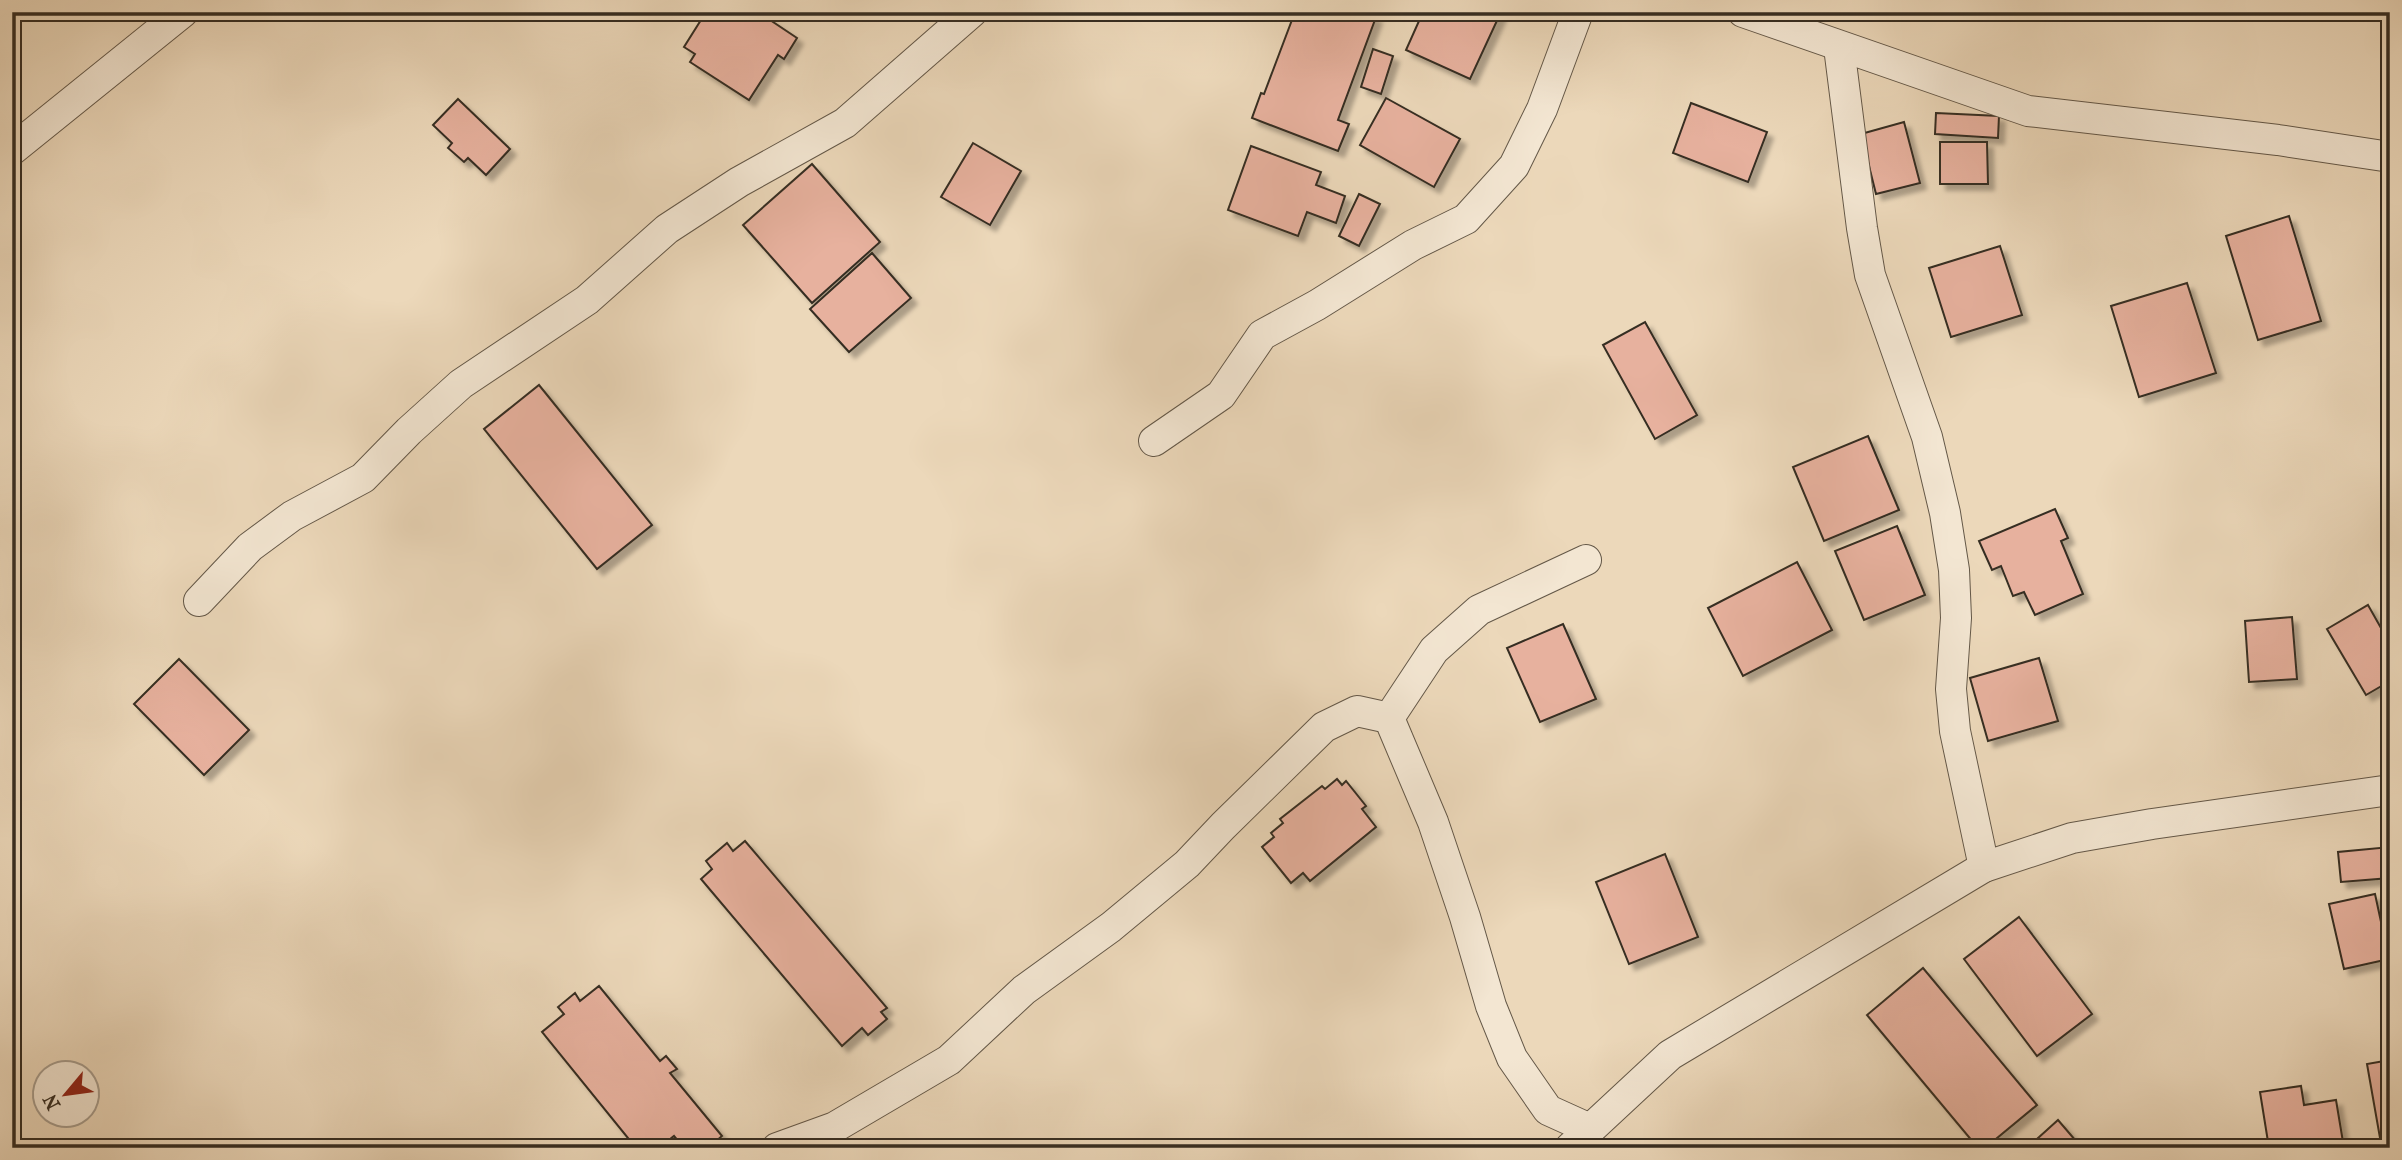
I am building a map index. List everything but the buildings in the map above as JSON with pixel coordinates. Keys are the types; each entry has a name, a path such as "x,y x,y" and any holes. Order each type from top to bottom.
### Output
{"street":[{"path":"12,150 183,12"},
{"path":"199,601 250,547 292,516 363,478 409,430 461,384 587,300 667,229 739,182 845,123 972,12"},
{"path":"1154,441 1221,395 1262,335 1317,305 1413,245 1466,219 1514,166 1542,109 1578,12"},
{"path":"1743,12 2028,111 2278,140 2390,157"},
{"path":"1839,47 1870,275 1927,437 1945,513 1954,570 1956,618 1951,689 1955,731 1984,867"},
{"path":"1389,718 1434,650 1479,610 1586,560"},
{"path":"777,1148 835,1127 949,1060 1024,990 1111,927 1187,864 1240,808 1324,727 1357,711 1389,718"},
{"path":"1389,718 1433,822 1491,1006 1512,1058 1548,1110 1580,1138 1670,1055 1984,867 2073,838 2390,790"}]}
